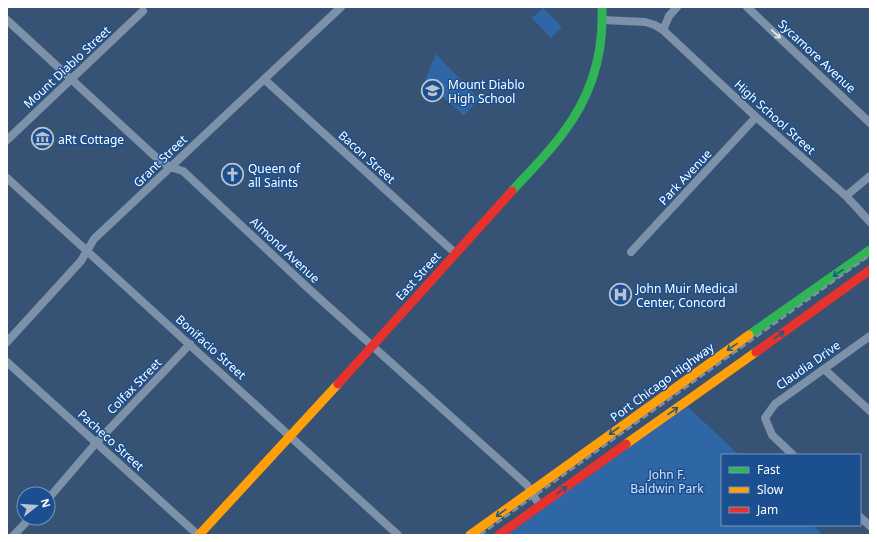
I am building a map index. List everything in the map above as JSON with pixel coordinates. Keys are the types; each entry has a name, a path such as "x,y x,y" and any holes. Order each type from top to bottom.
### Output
{"main road":[{"name":"East Street","path":"199,535 291,436 560,137 575,117 589,92 597,70 602,46 602,7"},
{"name":"Port Chicago Highway","path":"470,535 870,250"},
{"path":"499,535 870,270"},
{"path":"633,418 641,433"}],"street":[{"name":"Grant Street","path":"7,342 81,261 86,250 94,239 341,7"},
{"path":"663,30 669,16 677,7"},
{"name":"Sycamore Avenue","path":"747,7 870,123"},
{"name":"Mount Diablo Street","path":"7,140 143,11"},
{"name":"Almond Avenue","path":"7,20 70,80 160,161 170,168 182,171 304,284 527,485 540,506"},
{"name":"High School Street","path":"603,20 646,22 663,30 756,117 846,196 870,222"},
{"name":"Bacon Street","path":"264,79 455,253"},
{"name":"Park Avenue","path":"631,252 756,117"},
{"path":"846,196 870,176"},
{"name":"Bonifacio Street","path":"7,178 398,535"},
{"name":"Claudia Drive","path":"792,454 772,435 765,418 775,404 870,336"},
{"name":"Colfax Street","path":"56,490 96,443 190,344"},
{"name":"Pacheco Street","path":"7,362 199,535"},
{"path":"824,369 870,411"},
{"path":"861,518 870,526"},
{"path":"14,535 22,526"}],"green space":[{"path":"543,8 562,27 551,38 532,18"},
{"path":"436,54 479,99 464,116 425,81"},
{"name":"John F. Baldwin Park","path":"684,403 738,454 721,454 721,526 814,526 823,535 499,535"}],"railway":[{"path":"480,535 870,255"}],"traffic: fast":[{"path":"512,191 545,156 573,119 582,104 589,89 598,58 601,41 602,7"},
{"path":"749,335 870,250"}],"traffic: slow":[{"path":"470,535 749,335"},
{"path":"626,444 756,352"},
{"path":"199,535 338,384"}],"traffic: jam":[{"path":"338,384 512,191"},
{"path":"756,352 870,270"},
{"path":"499,535 626,444"}],"place":[{"name":"Mount Diablo High School","path":"433,91"},
{"name":"aRt Cottage","path":"43,139"},
{"name":"Queen of all Saints","path":"233,175"},
{"name":"John Muir Medical Center, Concord","path":"621,295"}]}
